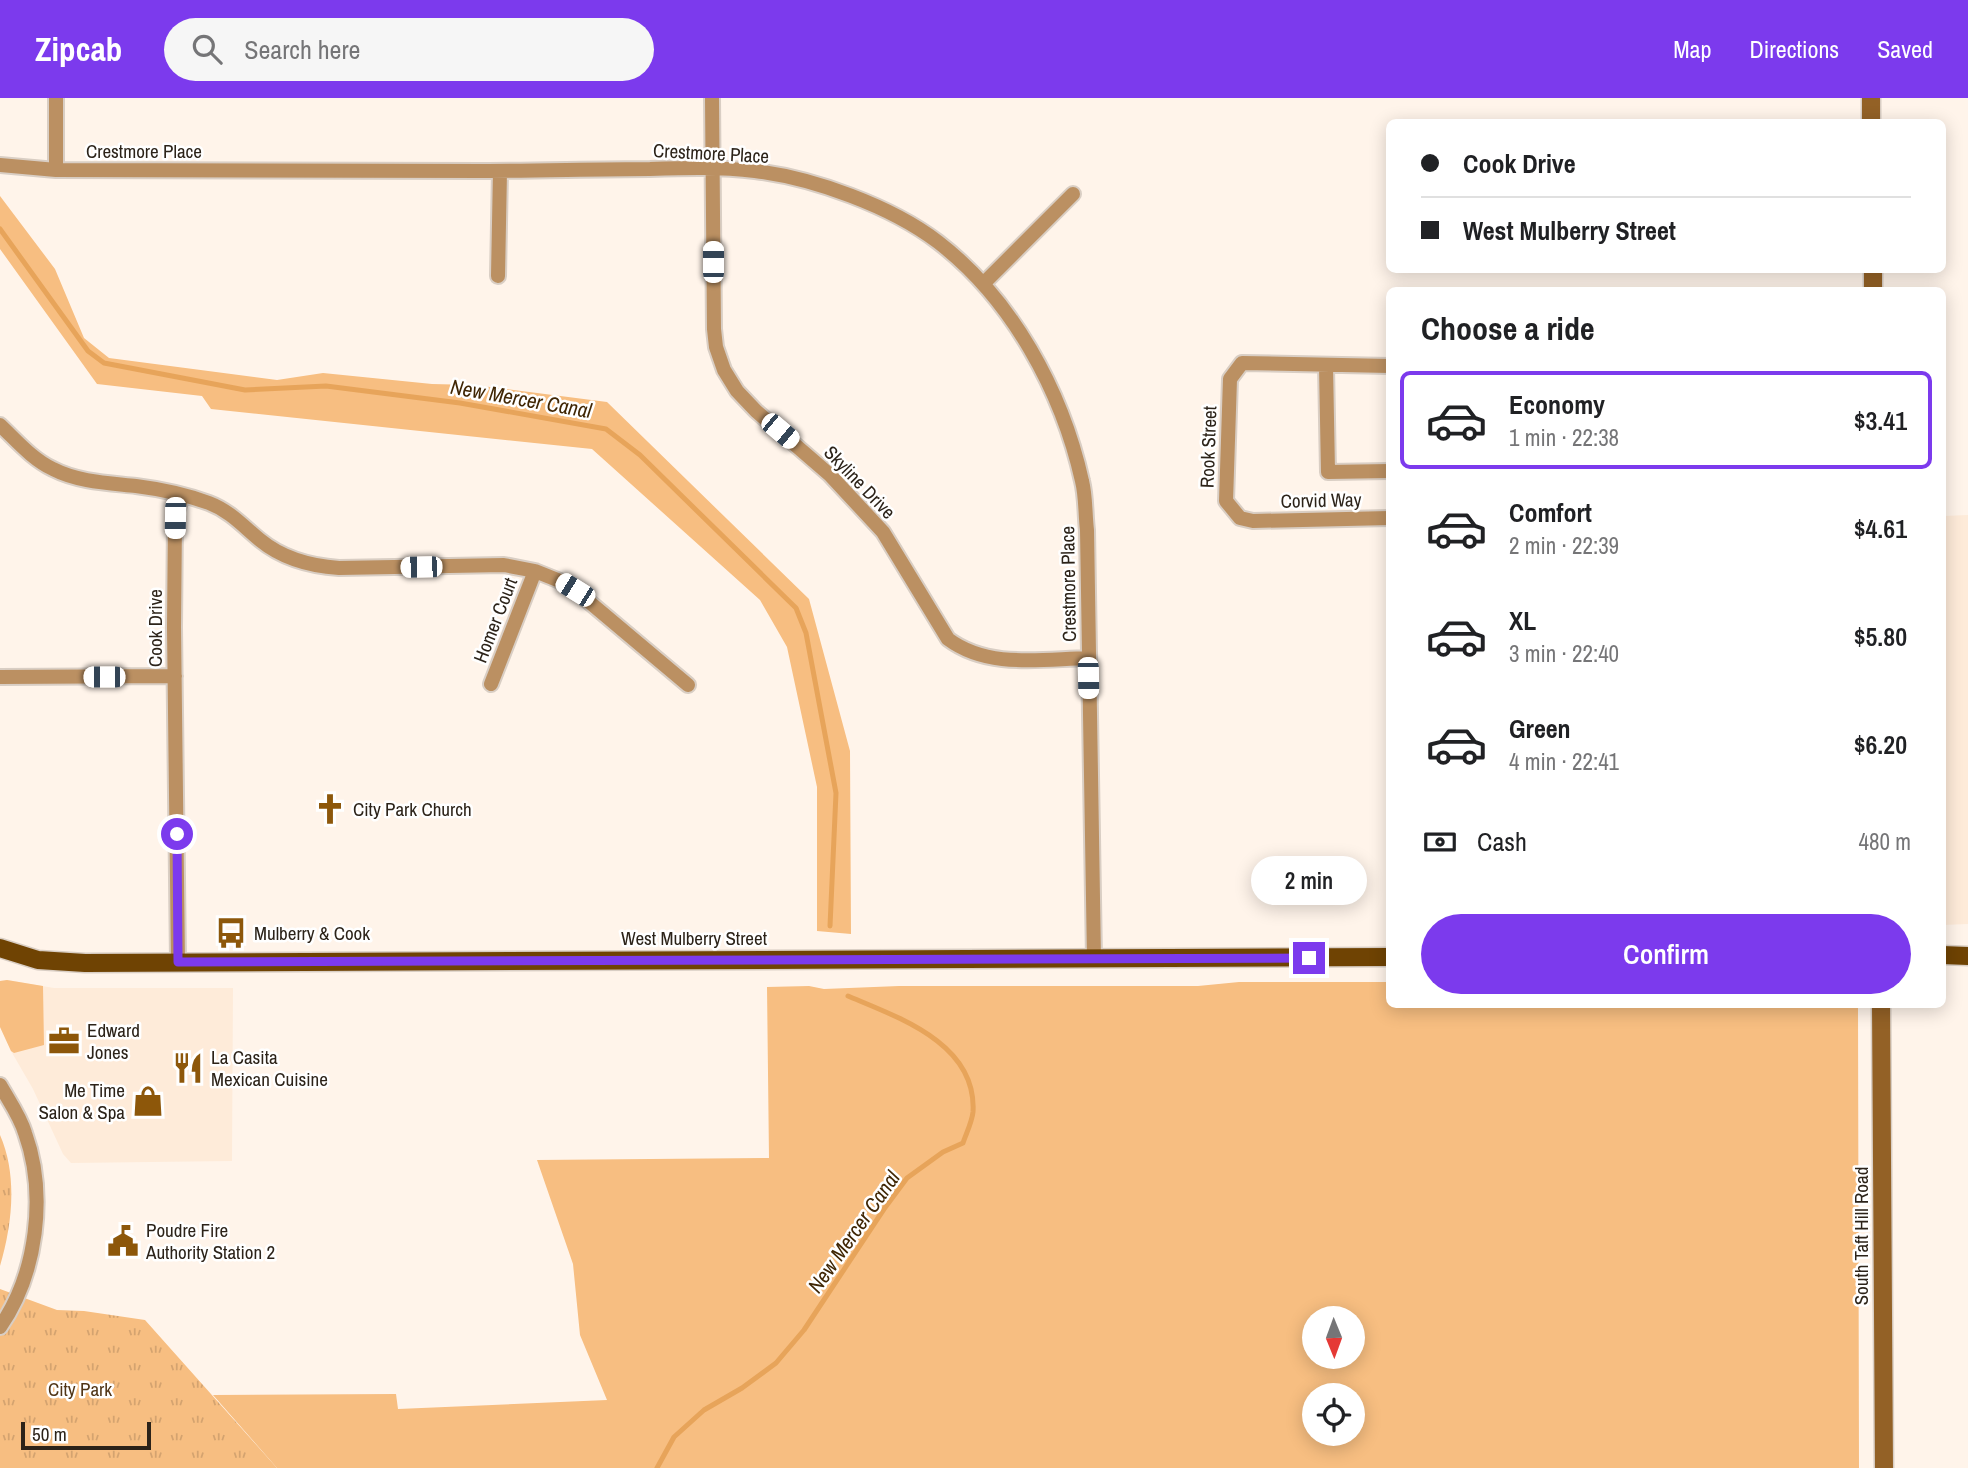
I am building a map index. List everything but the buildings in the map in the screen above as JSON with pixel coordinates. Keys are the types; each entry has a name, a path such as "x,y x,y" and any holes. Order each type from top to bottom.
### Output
{"main road":[{"path":"1871,98 1871,119"},
{"name":"West Mulberry Street","path":"0,948 38,960 64,963 1386,957"},
{"path":"1946,955 1968,956"},
{"name":"South Taft Hill Road","path":"1881,1008 1884,1468"}],"street":[{"path":"56,98 56,170"},
{"name":"Skyline Drive","path":"712,98 713,316 716,347 724,370 737,391 756,411 830,475 883,532 948,639 962,649 982,657 1014,660 1088,658"},
{"name":"Crestmore Place","path":"0,165 56,170 500,171 712,168 756,171 834,190 864,201 936,240 983,284 1009,316 1055,397 1072,440 1083,485 1086,522 1094,959"},
{"path":"498,276 500,171"},
{"path":"983,284 1073,194"},
{"name":"Rook Street","path":"1253,521 1240,518 1226,501 1230,379 1242,363 1326,366"},
{"path":"1386,366 1326,366 1328,472 1386,471"},
{"path":"0,425 38,461 55,471 82,479 140,486 208,502 230,512 276,551 295,560 339,568 504,565 535,571 575,590 688,685"},
{"name":"Cook Drive","path":"178,962 175,518 182,496"},
{"name":"Corvid Way","path":"1253,521 1386,518"},
{"name":"Homer Court","path":"491,684 535,571"},
{"path":"0,677 175,676"},
{"path":"0,1085 25,1132 34,1167 36,1201 28,1264 21,1287 0,1327"}],"shaded area":[{"path":"1968,515 1968,924 1946,925 1946,516"},
{"path":"0,981 54,988 233,988 232,1161 71,1163 63,1154 0,1027"}],"green space":[{"path":"0,196 55,269 84,338 109,358 277,380 323,373 432,384 474,385 607,402 809,599 850,751 851,934 817,931 817,787 787,647 760,600 592,449 211,409 202,396 97,384 0,249"},
{"path":"0,981 43,986 44,1045 14,1053 11,1051 0,1027"},
{"path":"1386,982 1386,1008 1858,1008 1859,1468 277,1468 213,1395 396,1394 398,1409 607,1400 580,1335 573,1264 537,1160 769,1158 767,987 809,986 824,989"},
{"path":"0,1135 9,1167 11,1200 8,1234 0,1266"},
{"name":"City Park","path":"0,1289 57,1310 145,1320 277,1468 0,1468"}],"waterway":[{"name":"New Mercer Canal","path":"0,229 88,351 104,363 245,390 326,386 460,403 606,429 640,455 796,608 806,633 836,793 830,926"},
{"name":"New Mercer Canal","path":"657,1468 674,1437 704,1410 742,1388 776,1363 804,1330 907,1178 943,1152 963,1143 973,1112 971,1088 962,1068 949,1051 911,1024 848,996"}],"place":[{"name":"City Park Church","path":"330,809"},
{"name":"Mulberry & Cook","path":"231,933"},
{"name":"Edward Jones","path":"64,1041"},
{"name":"La Casita Mexican Cuisine","path":"188,1068"},
{"name":"Me Time Salon & Spa","path":"148,1101"},
{"name":"Poudre Fire Authority Station 2","path":"123,1241"}],"route":[{"path":"177,834 178,962 1309,958"}]}
